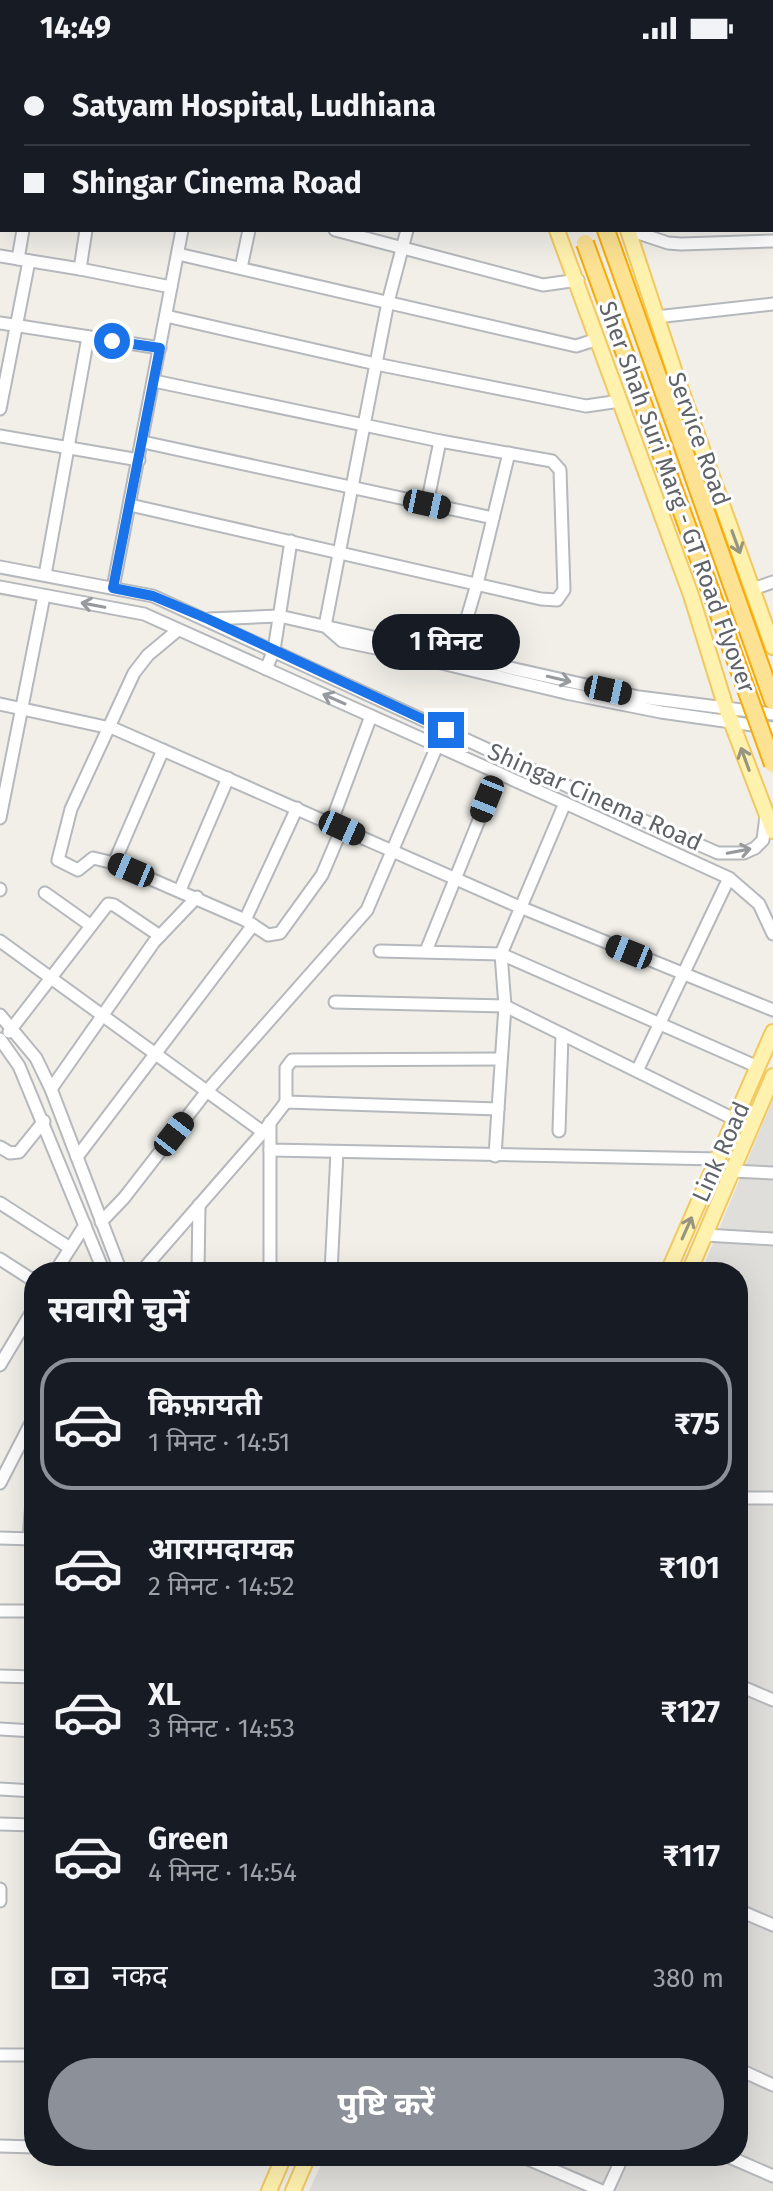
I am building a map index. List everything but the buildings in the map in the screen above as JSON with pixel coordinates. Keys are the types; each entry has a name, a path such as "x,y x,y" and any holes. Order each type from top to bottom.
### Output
{"highway":[{"name":"Sher Shah Suri Marg - GT Road Flyover","path":"582,232 773,764"},
{"name":"Sher Shah Suri Marg - GT Road Flyover","path":"607,232 773,701"}],"main road":[{"path":"558,232 578,280 691,595 729,715 773,831"},
{"name":"Service Road","path":"630,232 656,317 773,647"},
{"name":"Link Road","path":"673,1262 773,1032"},
{"name":"Link Road","path":"693,1262 773,1076"},
{"path":"269,2191 280,2166"},
{"path":"295,2191 304,2166"}],"street":[{"path":"0,409 15,326 23,232"},
{"path":"80,269 86,232"},
{"path":"113,588 182,232"},
{"path":"241,268 249,232"},
{"path":"342,232 543,285 578,280"},
{"path":"325,626 388,302 406,232"},
{"path":"635,232 681,244 773,241"},
{"path":"178,254 576,346 598,339"},
{"path":"0,256 171,287"},
{"path":"656,317 773,304"},
{"path":"166,316 376,364 586,406 620,401"},
{"path":"0,323 160,348"},
{"path":"45,575 88,337"},
{"path":"130,505 551,601 562,596 564,590 560,470 552,461 440,441 154,381"},
{"path":"0,436 139,460"},
{"path":"427,504 440,441"},
{"path":"143,442 493,518"},
{"path":"454,660 477,584 509,453"},
{"path":"266,669 274,650 291,541"},
{"name":"Shingar Cinema Road","path":"0,567 153,596 718,853 744,853 755,848 763,840 766,816"},
{"path":"753,589 773,582"},
{"name":"Shingar Cinema Road","path":"0,587 144,614 729,878 759,904 773,934"},
{"path":"0,818 44,596"},
{"path":"208,619 279,616 454,660 566,693 661,712 773,714"},
{"path":"178,630 139,664 71,809 58,860 78,870 93,858 114,863 197,897 249,922 268,935 280,933 322,875 371,716"},
{"path":"0,704 108,728 520,907 773,1010"},
{"path":"729,715 773,728"},
{"path":"101,1222 124,1198 207,1091 367,910 437,746"},
{"path":"114,863 163,750"},
{"path":"426,951 498,773"},
{"path":"180,890 228,778"},
{"path":"495,1156 505,1006 501,954 565,803"},
{"path":"77,1157 156,1054 249,922 297,808"},
{"path":"637,1071 729,878"},
{"path":"45,893 90,925"},
{"path":"51,1089 160,936 197,897"},
{"path":"5,1035 105,906 111,903 160,936"},
{"path":"0,941 207,1091 266,1127 270,1150 270,1262"},
{"path":"380,951 501,954 758,1067"},
{"path":"335,1002 505,1006 736,1120"},
{"path":"0,1015 5,1035 44,1121 100,1262"},
{"path":"559,1131 562,1034"},
{"path":"5,1035 36,1058 51,1089 117,1262"},
{"path":"150,1262 286,1102 286,1068 292,1060 501,1059"},
{"path":"286,1102 498,1109"},
{"path":"0,1147 10,1153 19,1152 44,1121"},
{"path":"270,1150 719,1159"},
{"path":"332,1262 337,1152"},
{"path":"732,1171 773,1173"},
{"path":"0,1203 70,1248"},
{"path":"198,1262 199,1205"},
{"path":"61,1262 85,1225"},
{"path":"705,1235 773,1239"},
{"path":"0,1259 24,1275"},
{"path":"0,1365 24,1325"},
{"path":"0,1483 24,1436"},
{"path":"748,1498 773,1498"},
{"path":"0,1538 24,1539"},
{"path":"0,1611 24,1611"},
{"path":"0,1676 24,1677"},
{"path":"748,1689 773,1700"},
{"path":"0,1729 24,1730"},
{"path":"0,1789 24,1790"},
{"path":"0,1824 24,1825"},
{"path":"0,1889 0,1901"},
{"path":"748,1914 773,1925"},
{"path":"0,2055 24,2055"},
{"path":"748,2074 773,2085"},
{"path":"0,2146 24,2147"},
{"path":"748,2165 773,2176"},
{"path":"545,2166 605,2191 618,2166"}],"shaded area":[{"path":"773,1099 773,2191 309,2191 320,2166 748,2166 748,1262 705,1262"}],"route":[{"path":"112,341 160,348 113,588 153,596 208,619 446,730"}]}
